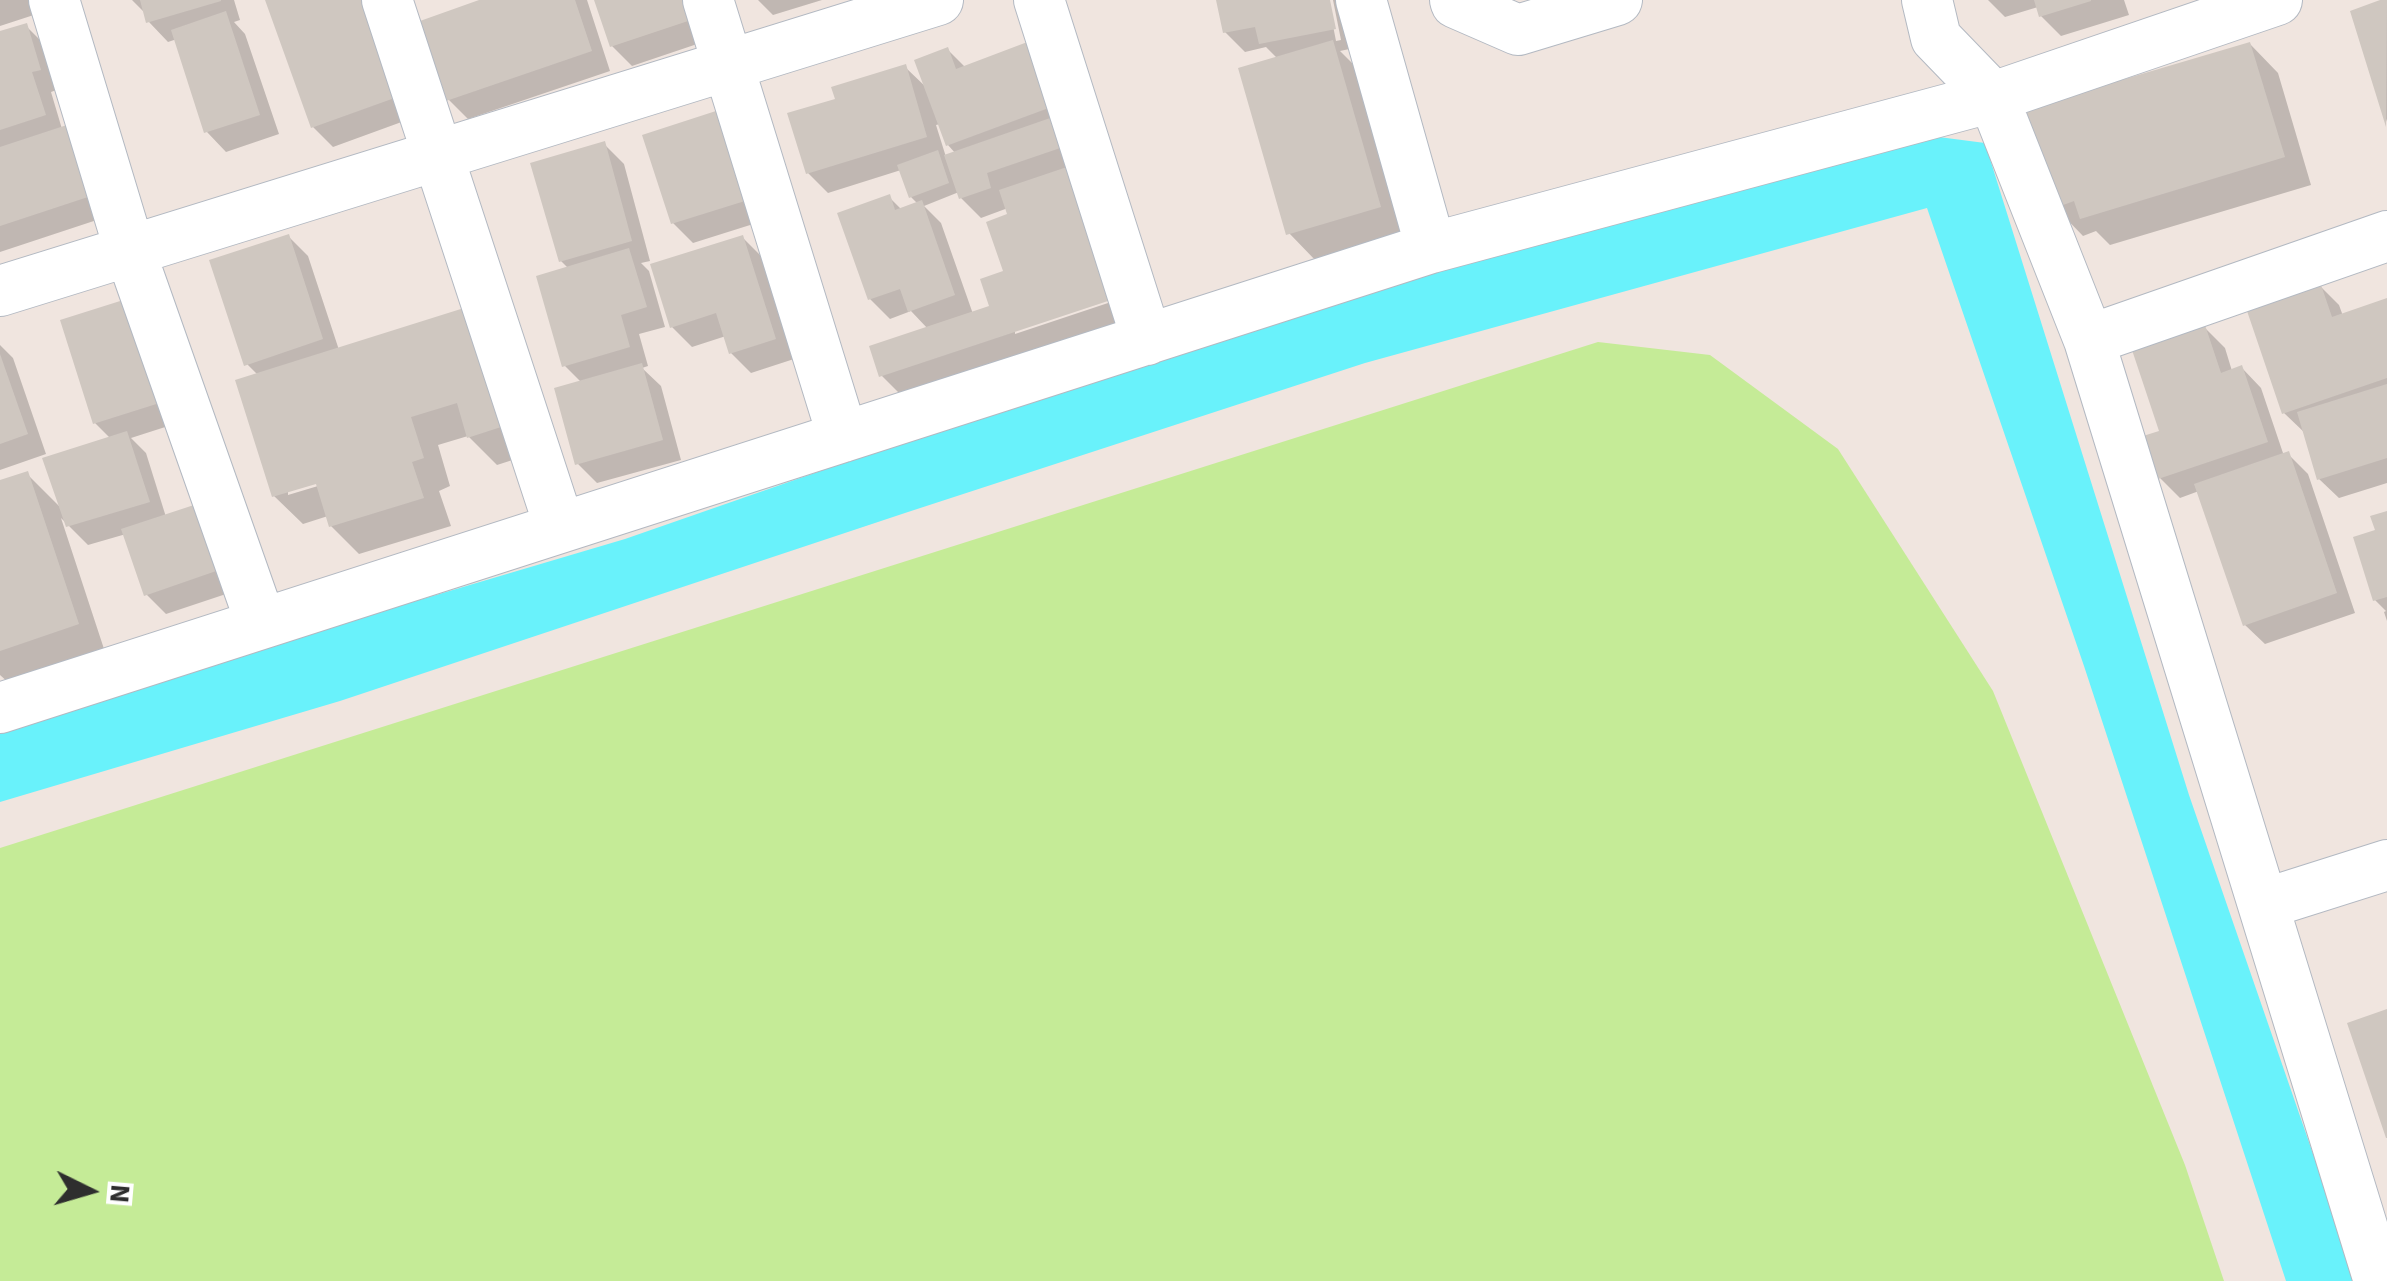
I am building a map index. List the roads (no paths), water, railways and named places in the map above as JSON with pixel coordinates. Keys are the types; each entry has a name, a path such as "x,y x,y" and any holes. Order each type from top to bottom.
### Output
{"street":[{"path":"54,0 130,251 261,624"},
{"path":"387,0 560,528"},
{"path":"708,0 843,437"},
{"path":"0,291 938,0"},
{"path":"1038,0 1147,340"},
{"path":"1361,0 1432,248"},
{"path":"1455,0 1518,30 1617,0"},
{"path":"1927,0 1936,38 1993,97 2089,340 2379,1281"},
{"path":"0,708 1432,248 1993,97 2277,0"},
{"path":"2089,340 2387,236"},
{"path":"2264,904 2387,865"}],"water":[{"path":"1931,136 1985,143 2189,795 2357,1281 2286,1281 2084,666 1927,208 1365,363 340,701 0,802 0,728 625,539 852,460 1448,267"}]}
